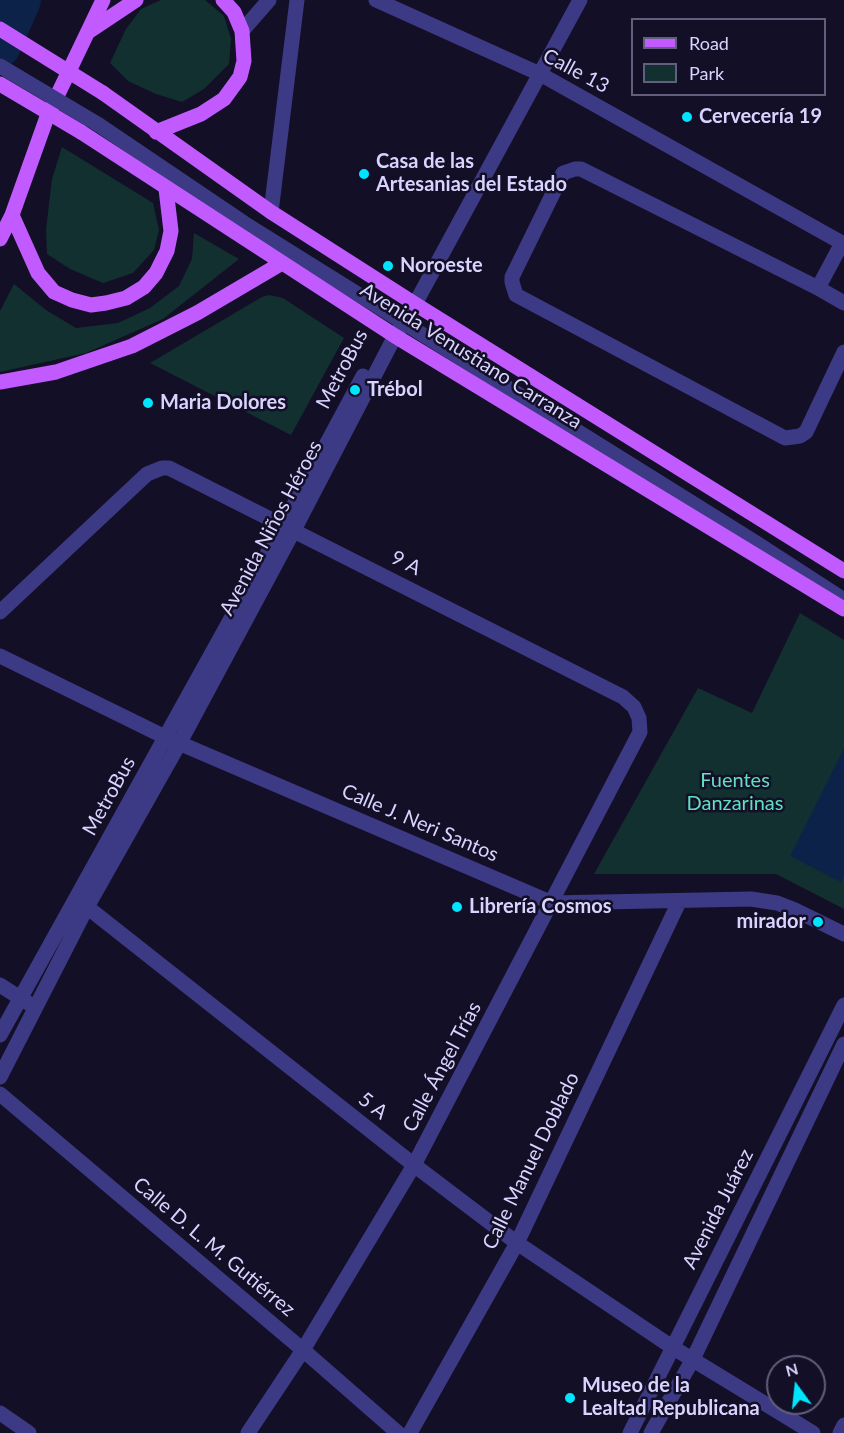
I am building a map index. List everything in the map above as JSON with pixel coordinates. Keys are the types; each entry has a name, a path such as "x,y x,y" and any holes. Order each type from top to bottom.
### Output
{"main road":[{"path":"0,238 12,215 46,117 103,0"},
{"path":"85,34 136,0"},
{"path":"156,132 201,114 224,99 240,77 244,61 242,31 234,12 223,0"},
{"name":"Avenida Venustiano Carranza","path":"0,29 103,93 271,212 844,571"},
{"name":"Avenida Venustiano Carranza","path":"0,84 81,132 391,333 844,609"},
{"path":"12,215 38,273 54,292 91,305 106,303 126,298 144,287 156,273 168,251 171,231 166,189"},
{"path":"0,382 56,372 132,346 197,313 282,263"}],"street":[{"path":"242,31 269,0"},
{"path":"271,212 297,0"},
{"name":"Calle 13","path":"376,0 540,74 843,244"},
{"name":"Avenida Niños Héroes","path":"0,1077 172,741 289,527 399,318 415,304 580,0"},
{"path":"0,66 99,125 244,222 844,600"},
{"path":"844,303 581,169 568,170 563,173 512,277 516,295 785,438 800,436 806,432 844,352"},
{"path":"818,288 843,244"},
{"name":"9 A","path":"0,612 147,474 169,468 623,696 634,707"},
{"name":"Calle J. Neri Santos","path":"0,656 172,741 552,903 751,899 777,903 844,934"},
{"name":"Calle Ángel Trías","path":"248,1433 303,1350 414,1166 640,732 639,718 634,707"},
{"name":"MetroBus","path":"0,1035 172,741"},
{"name":"Calle Manuel Doblado","path":"410,1433 517,1243 679,902"},
{"name":"5 A","path":"87,906 414,1166 517,1243 672,1347 813,1433"},
{"path":"0,985 36,1008"},
{"name":"Avenida Juárez","path":"630,1433 844,1005"},
{"path":"651,1433 693,1359 844,1044"},
{"name":"Calle D. L. M. Gutiérrez","path":"0,1094 398,1433"},
{"path":"0,1413 29,1433"},
{"path":"840,1433 844,1425"}],"green space":[{"path":"161,0 205,0 224,16 231,39 229,64 204,89 182,102 156,94 128,81 110,63 126,29 141,9"},
{"path":"62,147 153,203 159,230 154,250 133,273 103,283 70,269 47,254 46,229 52,179"},
{"path":"194,233 239,259 163,319 86,353 0,372 0,311 14,284 46,310 76,328 118,323 150,308 179,286 192,259"},
{"path":"269,295 283,298 344,338 291,435 150,363"},
{"name":"Fuentes Danzarinas","path":"800,613 844,640 844,909 776,874 594,874 698,688 752,713"}],"water":[{"name":"Fuentes Danzarinas","path":"844,748 844,876 841,882 790,856"}],"waterway":[{"path":"0,46 20,0"}],"place":[{"name":"Cervecería 19","path":"687,117"},
{"name":"Casa de las Artesanias del Estado","path":"364,174"},
{"name":"Noroeste","path":"388,266"},
{"name":"Trébol","path":"355,390"},
{"name":"Maria Dolores","path":"148,403"},
{"name":"Librería Cosmos","path":"457,907"},
{"name":"mirador","path":"818,922"},
{"name":"Museo de la Lealtad Republicana","path":"570,1398"}]}
